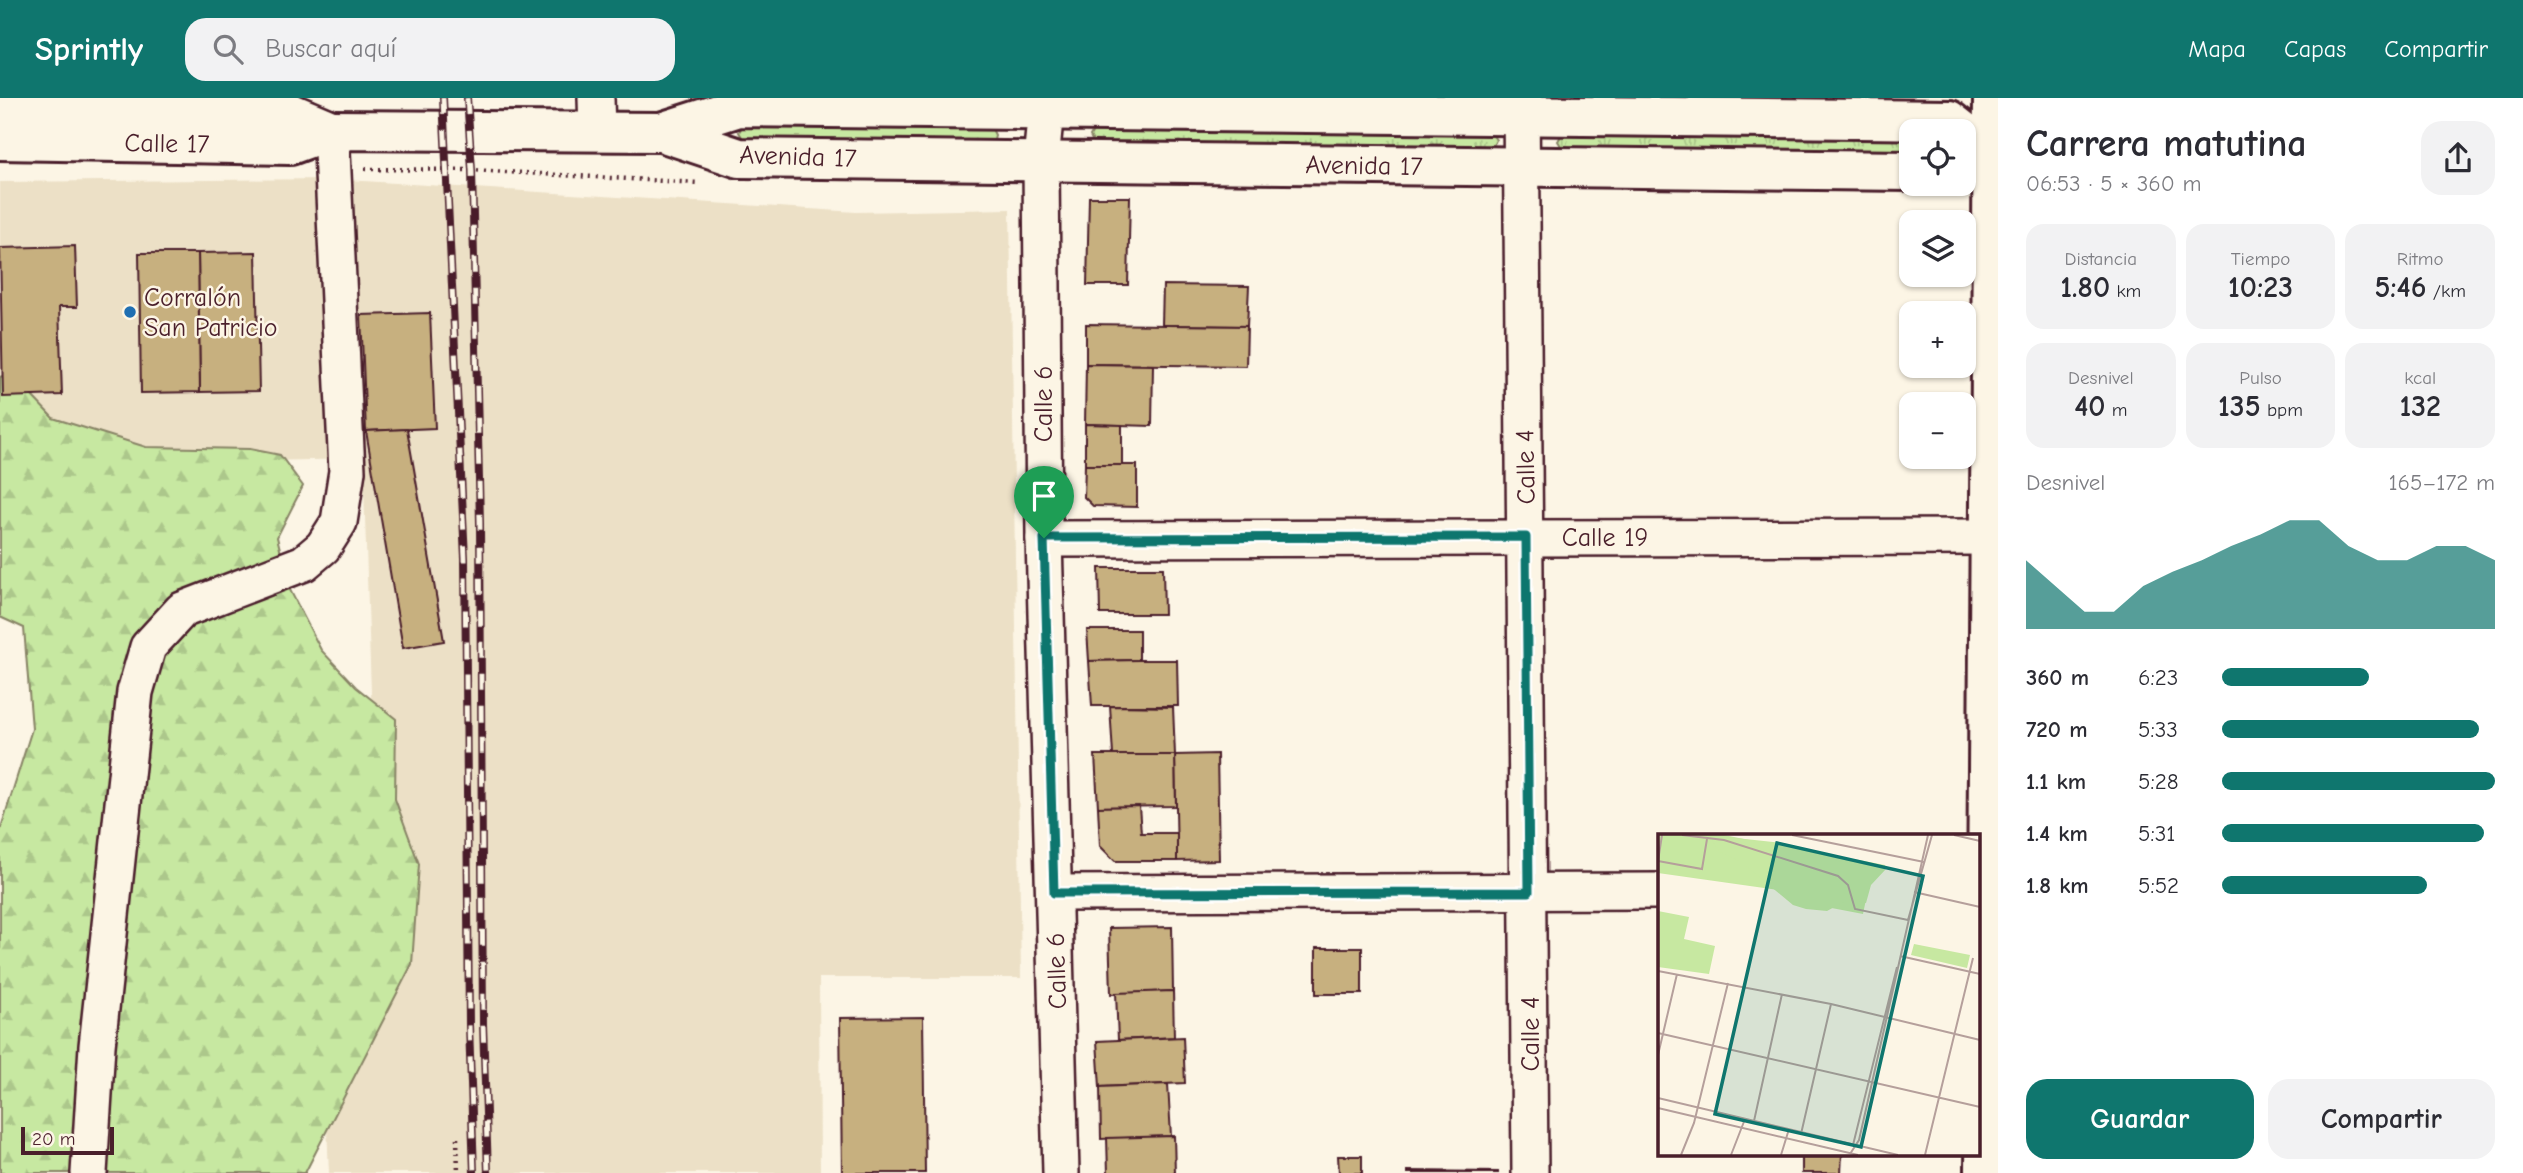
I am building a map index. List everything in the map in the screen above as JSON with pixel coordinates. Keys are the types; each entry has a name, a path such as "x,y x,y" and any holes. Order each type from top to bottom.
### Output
{"main road":[{"path":"1985,1173 1992,951 1983,890 1994,537 1976,147 1993,98"},
{"name":"Avenida 17","path":"661,132 739,107 1047,104 1899,109 1944,119"},
{"name":"Calle 17","path":"0,107 122,117 291,113 331,130 597,115 661,132"},
{"name":"Calle 17","path":"0,140 122,117"},
{"name":"Avenida 17","path":"661,132 739,158 1899,171"}],"street":[{"name":"Calle 6","path":"1047,104 1041,161 1044,538 1061,1173"},
{"name":"Calle 4","path":"1521,107 1530,1173"},
{"path":"89,1173 97,1046 134,706 148,647 182,610 304,563 323,547 339,522 347,471 331,130"},
{"name":"Calle 19","path":"1044,538 1994,537"},
{"path":"1054,893 1658,891"}],"path":[{"path":"332,169 472,170 704,184"},
{"path":"457,1138 458,1173"}],"shaded area":[{"path":"1713,98 1956,98 1956,100"},
{"path":"332,179 856,212 1010,209 1021,978 819,978 820,1173 329,1173 321,984 380,956 363,459 0,466 0,182"}],"green space":[{"path":"745,122 990,125 995,135 990,145 745,142 739,132"},
{"path":"1096,126 1490,131 1496,140 1490,151 1095,146 1090,136"},
{"path":"1564,131 1899,134 1899,157 1564,151 1558,141"},
{"path":"10,373 53,418 146,447 250,449 280,455 303,486 277,537 290,590 321,650 356,687 396,719 395,799 419,864 412,964 305,1173 0,1173 0,831 32,729 24,628 0,617 0,377"}],"building":[{"path":"1089,197 1130,197 1128,285 1087,285"},
{"path":"75,246 77,307 59,307 62,395 3,397 0,248"},
{"path":"256,252 259,391 200,392 198,253"},
{"path":"139,253 198,253 200,392 141,393"},
{"path":"1163,285 1249,286 1247,326 1162,325"},
{"path":"430,313 435,428 366,431 361,315"},
{"path":"1086,324 1247,326 1246,366 1086,364"},
{"path":"1086,364 1153,365 1152,426 1085,424"},
{"path":"1085,424 1122,425 1122,465 1085,465"},
{"path":"407,429 444,641 403,648 366,431"},
{"path":"1085,465 1137,465 1137,507 1093,506 1084,497"},
{"path":"1099,568 1163,568 1164,614 1100,614"},
{"path":"1087,630 1139,630 1139,660 1089,661"},
{"path":"1177,660 1178,706 1092,706 1089,661"},
{"path":"1110,706 1173,707 1175,755 1113,755"},
{"path":"1217,754 1219,860 1177,861 1175,755"},
{"path":"1095,755 1175,755 1176,806 1098,807"},
{"path":"1139,806 1141,833 1177,833 1177,861 1115,861 1100,846 1098,807"},
{"path":"1172,927 1173,991 1111,994 1109,928"},
{"path":"1316,948 1362,948 1362,994 1316,994"},
{"path":"1173,991 1174,1037 1118,1040 1116,993"},
{"path":"923,1017 925,1173 842,1173 840,1018"},
{"path":"1183,1037 1185,1083 1100,1087 1097,1041"},
{"path":"1168,1084 1171,1136 1101,1139 1100,1087"},
{"path":"1174,1136 1175,1173 1108,1173 1107,1138"},
{"path":"1338,1156 1362,1156 1362,1173 1339,1173"},
{"path":"1802,1156 1842,1156 1841,1173 1802,1173"},
{"path":"1498,1172 1498,1173 1408,1173"}],"railway":[{"path":"443,98 465,558 469,1025 474,1173"},
{"path":"467,98 472,170 480,523 483,1024 488,1173"}],"place":[{"name":"Corralón San Patricio","path":"130,312"}],"route":[{"path":"1526,537 1529,892 1054,893 1044,538 1526,537"}]}
